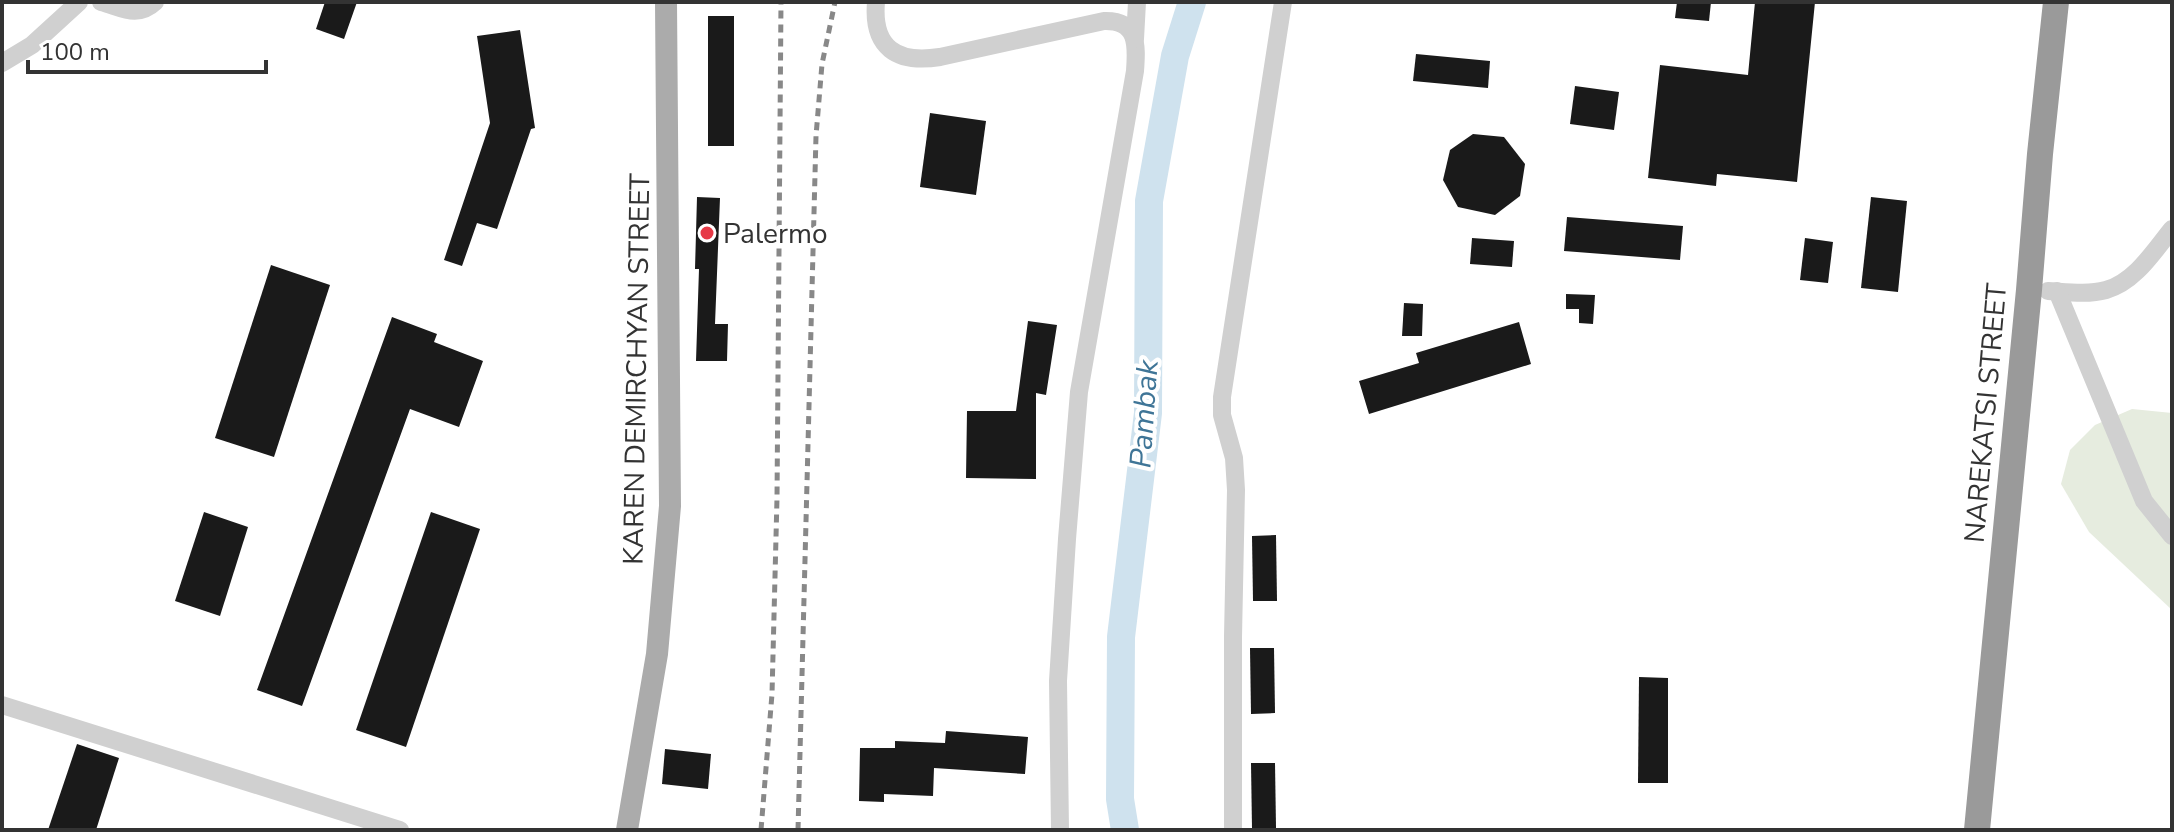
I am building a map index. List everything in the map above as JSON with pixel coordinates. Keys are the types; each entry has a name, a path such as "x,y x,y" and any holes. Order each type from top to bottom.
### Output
{"highway":[{"name":"NAREKATSI STREET","path":"1977,830 2056,2"}],"main road":[{"name":"KAREN DEMIRCHYAN STREET","path":"627,830 657,654 670,506 666,2"}],"street":[{"path":"2,63 32,45 79,2"},
{"path":"101,2 135,12 155,2"},
{"path":"876,2 881,39 887,49 910,59 940,57 1104,21 1122,24 1135,39"},
{"path":"1060,830 1058,681 1079,392 1133,84 1137,2"},
{"path":"1233,830 1236,490 1234,458 1222,415 1222,397 1283,2"},
{"path":"2029,290 2106,290 2126,281 2172,229"},
{"path":"2057,291 2144,501 2172,536"},
{"path":"2,705 400,830"}],"shaded area":[{"path":"2132,409 2172,413 2172,610 2089,532 2061,484 2070,450 2095,425"}],"building":[{"path":"325,2 357,2 344,39 316,29"},
{"path":"1677,2 1711,2 1709,21 1675,18"},
{"path":"1755,2 1815,2 1797,182 1717,174 1716,186 1648,178 1660,65 1748,75"},
{"path":"708,16 734,16 734,146 708,146"},
{"path":"520,30 535,128 531,129 497,229 477,223 462,266 444,260 490,123 477,36"},
{"path":"1416,54 1490,61 1488,88 1413,81"},
{"path":"1575,86 1619,92 1614,130 1570,124"},
{"path":"930,113 986,121 976,195 920,187"},
{"path":"1473,134 1504,137 1525,164 1520,196 1495,215 1458,207 1443,180 1450,150"},
{"path":"697,197 720,198 715,324 728,324 727,361 696,361 699,269 695,269"},
{"path":"1871,197 1907,201 1898,292 1861,288"},
{"path":"1567,217 1683,226 1680,260 1564,251"},
{"path":"1472,238 1514,241 1512,267 1470,264"},
{"path":"1805,238 1833,242 1828,283 1800,280"},
{"path":"271,265 330,285 274,457 215,438"},
{"path":"1566,294 1595,295 1593,324 1579,323 1579,309 1566,309"},
{"path":"1404,303 1423,304 1422,336 1402,336"},
{"path":"392,317 437,334 434,342 483,361 459,427 410,409 302,706 257,690"},
{"path":"1028,321 1057,325 1046,395 1036,393 1036,479 966,478 967,411 1016,411"},
{"path":"1519,322 1531,364 1369,414 1359,381 1419,363 1416,353"},
{"path":"204,512 248,527 220,616 175,601"},
{"path":"431,512 480,529 406,747 356,730"},
{"path":"1276,535 1277,601 1253,601 1252,536"},
{"path":"1250,648 1274,648 1275,713 1251,714"},
{"path":"1639,677 1668,678 1668,783 1638,783"},
{"path":"946,731 1028,737 1025,774 934,768 933,796 884,794 884,802 859,801 860,748 895,748 895,741 945,743"},
{"path":"77,744 119,758 96,830 48,830"},
{"path":"665,749 711,754 708,789 662,784"},
{"path":"1251,763 1275,763 1276,828 1252,829"}],"waterway":[{"name":"Pambak","path":"1125,830 1120,799 1121,637 1148,413 1149,201 1175,56 1192,2"}],"railway":[{"path":"761,830 772,694 777,498 781,2"},
{"path":"798,830 816,136 822,64 835,2"}],"place":[{"name":"Palermo","path":"707,233"}]}
